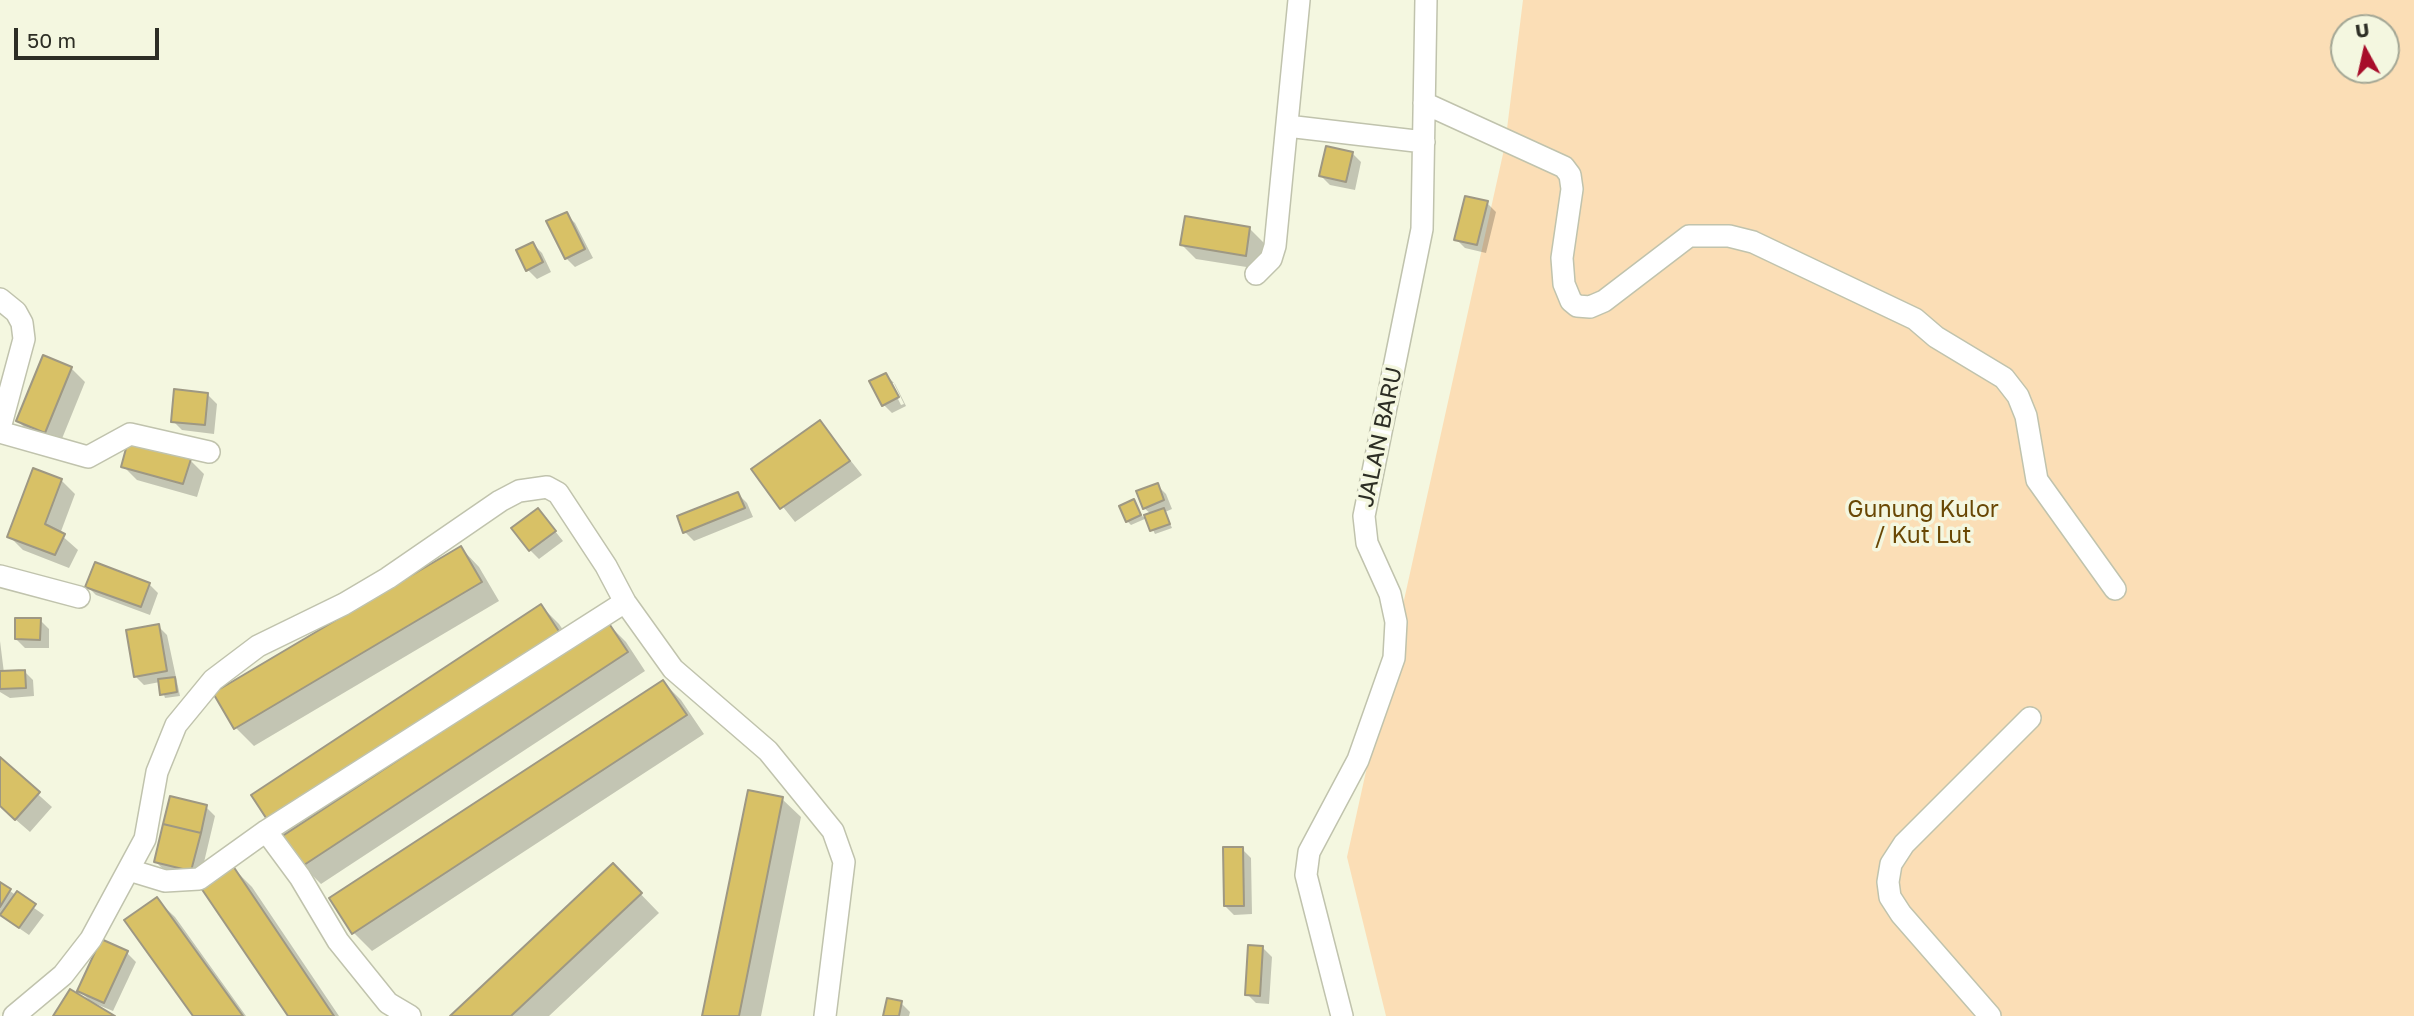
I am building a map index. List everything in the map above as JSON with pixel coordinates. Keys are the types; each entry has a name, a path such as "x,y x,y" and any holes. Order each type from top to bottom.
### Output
{"street":[{"path":"1256,274 1271,259 1275,246 1299,0"},
{"name":"JALAN BARU","path":"1342,1016 1306,875 1309,852 1358,760 1394,658 1394,613 1390,594 1367,543 1364,516 1422,229 1426,0"},
{"path":"1424,103 1564,167 1572,182 1562,258 1564,284 1571,301 1577,306 1590,307 1604,301 1689,236 1729,236 1754,242 1915,319 1937,337 2004,378 2018,396 2026,416 2037,480 2115,589"},
{"path":"1287,126 1424,142"},
{"path":"0,299 16,312 22,323 24,339 0,430 88,457 130,434 209,452"},
{"path":"14,1016 76,961 145,839 157,772 176,725 212,680 258,646 344,604 388,578 500,501 536,488 547,487 558,493 606,566 625,602 673,669 768,751 833,831 844,862 825,1016"},
{"path":"0,576 79,597"},
{"path":"129,870 154,880 190,882 210,873 266,831 625,602"},
{"path":"1990,1016 1901,914 1890,897 1888,882 1891,864 1904,844 2029,718"},
{"path":"266,831 300,877 338,941 388,1003 410,1016"}],"green space":[{"name":"Gunung Kulor / Kut Lut","path":"1523,0 2414,0 2414,1016 1386,1016 1347,857 1505,145"}],"building":[{"path":"1326,146 1353,152 1346,182 1319,176"},
{"path":"1465,196 1488,201 1477,245 1454,240"},
{"path":"567,212 585,249 565,259 546,221"},
{"path":"1185,216 1250,227 1246,256 1180,245"},
{"path":"533,242 543,262 526,271 516,250"},
{"path":"43,355 72,367 45,433 16,421"},
{"path":"886,373 899,397 882,406 869,381"},
{"path":"174,389 208,393 205,425 171,422"},
{"path":"820,420 850,461 780,509 751,469"},
{"path":"128,441 191,459 183,484 121,467"},
{"path":"33,468 62,479 45,524 65,534 55,555 7,537"},
{"path":"1158,483 1164,500 1143,509 1136,491"},
{"path":"738,492 745,508 683,533 677,516"},
{"path":"1134,499 1141,515 1126,522 1119,506"},
{"path":"538,508 556,531 529,551 511,528"},
{"path":"1164,508 1170,524 1150,531 1144,515"},
{"path":"461,546 482,582 234,729 213,693"},
{"path":"95,562 150,583 141,607 85,587"},
{"path":"541,604 560,633 270,824 251,795"},
{"path":"15,618 41,618 40,640 15,639"},
{"path":"608,622 628,652 301,867 281,837"},
{"path":"159,624 167,671 134,677 126,630"},
{"path":"25,670 26,688 0,689 0,671"},
{"path":"175,677 177,692 160,695 158,679"},
{"path":"663,680 687,715 352,934 329,898"},
{"path":"0,757 40,792 15,820 0,806"},
{"path":"748,790 783,797 739,1016 702,1016"},
{"path":"170,796 207,805 201,833 163,824"},
{"path":"163,824 201,833 191,871 154,862"},
{"path":"1223,847 1243,847 1244,906 1224,906"},
{"path":"613,863 642,893 511,1016 450,1016"},
{"path":"233,866 334,1016 288,1016 201,888"},
{"path":"0,882 11,889 0,907"},
{"path":"17,891 36,904 19,928 0,915"},
{"path":"157,897 243,1016 193,1016 124,920"},
{"path":"101,939 128,951 104,1003 77,991"},
{"path":"1248,945 1263,946 1260,996 1245,995"},
{"path":"70,989 115,1016 53,1016"},
{"path":"887,998 902,1001 899,1016 883,1016"}]}
